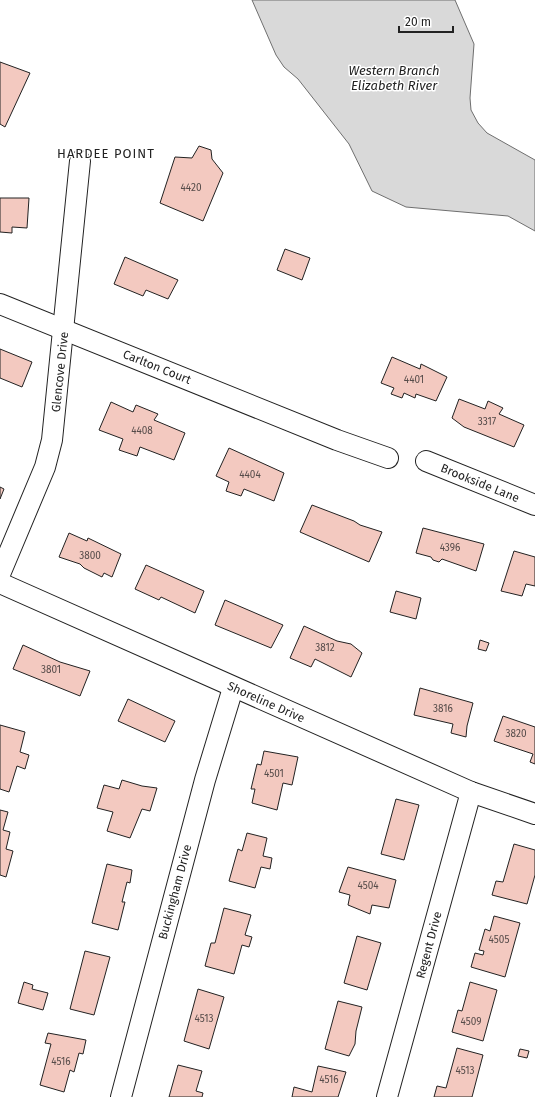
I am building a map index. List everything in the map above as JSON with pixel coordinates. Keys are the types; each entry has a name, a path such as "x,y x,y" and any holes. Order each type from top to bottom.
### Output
{"street":[{"name":"Glencove Drive","path":"0,574 46,467 56,419 80,161"},
{"name":"Carlton Court","path":"0,304 314,431 388,458"},
{"name":"Brookside Lane","path":"426,461 535,505"},
{"name":"Shoreline Drive","path":"0,583 233,688 471,792 535,814"},
{"name":"Buckingham Drive","path":"121,1097 205,780 233,688"},
{"name":"Regent Drive","path":"387,1097 471,792"}],"water":[{"name":"Western Branch Elizabeth River","path":"252,0 455,0 474,44 470,98 471,110 478,123 487,133 535,160 535,231 508,216 406,207 372,191 349,144 298,79 284,67 276,55"}],"building":[{"path":"0,62 30,73 5,127 0,124"},
{"path":"199,146 211,150 212,159 223,173 203,221 160,203 175,157 192,158"},
{"path":"0,198 29,198 27,228 12,227 12,233 0,232"},
{"path":"285,249 310,258 302,280 277,270"},
{"path":"125,257 178,280 168,299 146,290 143,296 114,284"},
{"path":"0,349 32,362 22,387 0,378"},
{"path":"392,357 420,369 421,364 447,377 436,401 416,394 415,398 404,393 402,398 391,394 394,388 381,383"},
{"path":"459,399 485,409 488,401 503,408 499,414 524,425 514,447 464,427 452,418"},
{"path":"111,402 133,412 136,405 158,414 154,420 185,433 174,460 140,447 137,456 119,450 123,439 99,430"},
{"path":"229,448 284,473 274,501 244,489 241,496 226,491 229,482 216,476"},
{"path":"0,487 4,489 0,499"},
{"path":"312,505 354,521 360,525 382,532 369,562 300,532"},
{"path":"423,528 484,544 476,571 442,559 439,562 433,560 431,557 416,553"},
{"path":"69,533 87,541 88,538 121,554 112,577 104,573 102,577 84,568 80,564 59,557"},
{"path":"514,551 535,557 535,586 526,584 522,596 501,591"},
{"path":"146,565 204,591 195,613 161,597 159,600 135,589"},
{"path":"396,591 421,598 416,619 390,612"},
{"path":"225,600 283,625 271,648 215,625"},
{"path":"304,626 337,641 351,644 362,653 351,677 315,659 311,667 290,658"},
{"path":"480,640 489,643 486,651 478,649"},
{"path":"23,645 60,662 90,671 80,696 13,669"},
{"path":"420,688 473,703 467,726 466,737 451,733 453,724 414,715"},
{"path":"128,699 175,721 165,742 118,721"},
{"path":"503,716 535,727 535,764 530,762 533,754 494,741"},
{"path":"0,725 25,732 20,752 29,755 25,769 17,766 9,792 0,789"},
{"path":"264,751 298,757 292,785 283,783 277,810 252,803 255,789 251,789 257,764 261,765"},
{"path":"122,780 142,786 157,788 150,811 142,809 130,838 107,831 113,812 97,808 104,785 119,789"},
{"path":"396,799 419,805 404,860 381,854"},
{"path":"0,810 8,812 3,830 10,832 6,849 13,851 6,877 0,875"},
{"path":"247,833 267,838 263,856 272,858 270,869 261,867 255,888 229,881 238,849 242,851"},
{"path":"514,844 535,850 535,875 527,904 492,895 496,881 503,882"},
{"path":"107,864 132,870 130,883 127,882 122,902 125,902 118,930 92,923"},
{"path":"348,867 396,880 389,908 372,905 370,914 348,905 350,895 339,892"},
{"path":"224,908 251,915 245,935 252,937 249,947 242,945 234,974 205,966 211,943 215,943"},
{"path":"494,916 520,923 505,977 471,967 475,953 483,955 484,951 479,950 485,929 490,931"},
{"path":"357,936 381,943 367,990 344,983"},
{"path":"85,951 110,957 94,1015 70,1009"},
{"path":"24,982 33,985 32,989 48,993 43,1010 18,1003"},
{"path":"470,982 497,990 483,1041 452,1032 458,1010 462,1011"},
{"path":"198,989 224,997 209,1049 184,1041"},
{"path":"338,1001 362,1007 356,1031 355,1044 349,1056 325,1049"},
{"path":"48,1033 86,1040 83,1054 79,1053 74,1072 70,1070 64,1092 40,1085 51,1044 45,1043"},
{"path":"457,1048 483,1055 472,1097 434,1097 437,1086 446,1088"},
{"path":"520,1049 529,1051 527,1058 518,1056"},
{"path":"178,1065 202,1071 196,1091 203,1093 202,1097 169,1097"},
{"path":"318,1066 346,1072 338,1097 292,1097 294,1087 312,1092"}],"district":[{"name":"HARDEE POINT","path":"106,153"}]}
